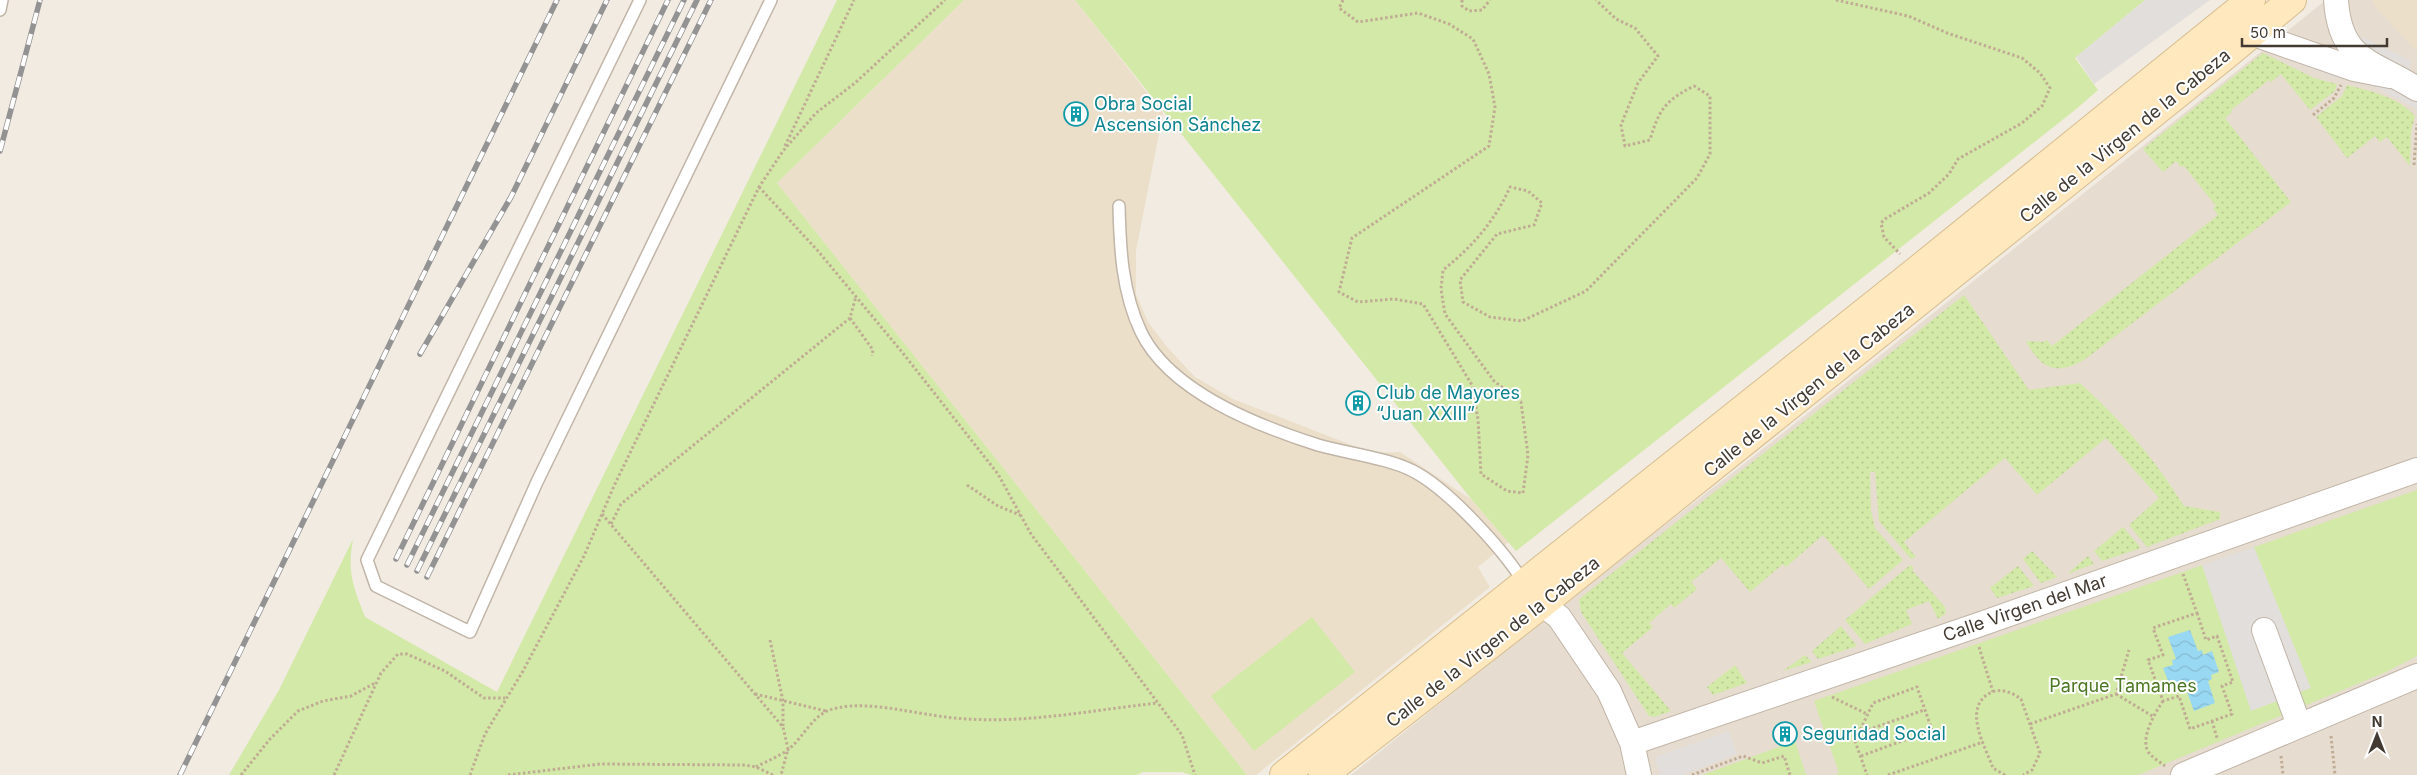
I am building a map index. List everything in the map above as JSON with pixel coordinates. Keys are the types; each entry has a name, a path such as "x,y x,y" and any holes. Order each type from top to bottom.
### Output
{"main road":[{"name":"Calle de la Virgen de la Cabeza","path":"1284,775 2244,11 2292,0"},
{"name":"Calle de la Virgen de la Cabeza","path":"1323,775 1542,604 2244,11"}],"street":[{"path":"2336,0 2337,18 2350,47 2363,60 2417,89"},
{"path":"2244,11 2354,69 2390,76"},
{"name":"Calle Virgen del Mar","path":"1632,743 1978,625 2417,470"},
{"path":"1524,583 1542,604 1559,617 1609,691 1632,743 1639,775"},
{"path":"2264,630 2299,725"},
{"path":"2174,771 2299,725 2417,676"}],"lane":[{"path":"0,10 2,0"},
{"path":"640,0 367,560 376,586 470,632 536,482 771,0"},
{"path":"1119,206 1120,254 1129,300 1141,333 1159,358 1190,385 1228,410 1287,434 1412,470 1442,490 1514,567 1524,583"}],"path":[{"path":"783,151 854,0"},
{"path":"470,775 485,734 580,564 602,514 759,187 783,151 816,112 855,83 945,0"},
{"path":"1343,0 1339,8 1358,22 1418,13 1449,24 1473,39 1489,74 1496,107 1489,146 1352,238 1339,292 1358,302 1394,299 1423,304 1472,385 1478,419 1481,474 1507,491 1523,493 1528,455 1520,402 1494,381 1445,314 1442,289 1443,270 1466,251 1502,205 1510,187 1528,191 1542,203 1534,225 1497,234 1460,280 1463,302 1490,317 1522,321 1586,290 1697,178 1710,154 1710,96 1694,86 1671,98 1655,123 1650,140 1625,146 1621,125 1638,83 1658,56 1635,28 1616,19 1596,0"},
{"path":"1462,0 1462,6 1469,11 1482,10 1490,0"},
{"path":"1836,0 1908,16 1947,34 2022,58 2040,73 2050,88 2042,106 2022,123 1958,159 1948,174 1929,194 1881,223 1884,236 1901,254"},
{"path":"2313,115 2334,98 2342,82"},
{"path":"2414,165 2417,124"},
{"path":"759,187 818,251 856,296 998,474 1031,534 1182,735 1195,775"},
{"path":"611,524 621,504 850,318 856,296"},
{"path":"850,318 874,350 872,356"},
{"path":"967,485 998,506 1020,514"},
{"path":"602,514 783,727"},
{"path":"2174,771 2150,754 2146,747 2146,740 2154,717 2163,701 2179,696 2190,729 2232,714 2222,686 2233,682 2217,636 2206,640 2182,572"},
{"path":"2163,701 2148,660 2163,655 2153,628 2197,613"},
{"path":"770,640 783,701 783,727 788,749 782,775"},
{"path":"1977,640 1993,692"},
{"path":"2116,694 2129,650"},
{"path":"334,775 381,673 398,654 407,654 445,671 484,698 506,698"},
{"path":"241,775 270,739 298,712 323,701 351,696 376,683"},
{"path":"1861,756 1932,730 1917,687 1873,704 1856,741 1867,775"},
{"path":"2002,775 1993,768 1975,714 1978,705 1993,692 2004,691 2014,694 2021,699 2040,753 2032,770 2023,775"},
{"path":"754,694 827,712 851,707 874,707 975,720 1049,718 1096,710 1159,703"},
{"path":"1825,694 1868,714"},
{"path":"2116,694 2154,717"},
{"path":"2030,724 2116,694"},
{"path":"1859,733 1924,710"},
{"path":"756,767 788,749 827,712"},
{"path":"2212,722 2219,743"},
{"path":"2331,736 2335,775"},
{"path":"1888,775 1983,742"},
{"path":"2280,753 2283,775"},
{"path":"1692,775 1742,756 1762,763 1784,756 1790,775"},
{"path":"508,775 600,764 756,767 773,775"}],"shaded area":[{"path":"964,0 1075,0 1163,113 1136,251 1136,294 1148,322 1167,347 1195,377 1233,399 1372,453 1400,452 1472,500 1509,542 1478,567 1490,587 1256,775 1247,775 777,183"},
{"path":"2145,0 2210,0 2094,84 2076,57"},
{"path":"2326,0 2417,0 2417,775 1351,775 1578,592 1749,460"},
{"path":"2372,0 2417,0 2417,52 2374,5"},
{"path":"2361,36 2411,61 2409,75 2358,48"},
{"path":"2295,56 2386,85 2417,103 2417,109 2373,86 2336,78 2293,61"},
{"path":"2254,547 2311,688 2251,711 2202,565"},
{"path":"1729,731 1737,754 1682,775 1660,775 1655,757"}],"green space":[{"path":"837,0 964,0 777,183 1247,775 1191,775 1182,772 1143,772 1136,775 229,775 279,690 353,539 351,551 352,579 365,617 497,692"},
{"path":"1075,0 2145,0 2075,58 2098,90 1516,551 1472,500"},
{"path":"2263,53 2314,78 2337,84 2335,91 2310,110 2281,74 2271,82 2269,80 2231,110 2232,112 2225,118 2291,202 2084,360 2065,368 2050,367 2043,364 2026,341 2044,342 2047,340 2052,346 2218,215 2213,208 2216,206 2184,166 2181,167 2176,161 2163,172 2143,149"},
{"path":"2347,85 2375,92 2392,99 2415,116 2411,131 2410,166 2387,137 2380,142 2375,136 2347,158 2316,117 2342,96"},
{"path":"1964,295 2029,390 2080,383 2137,441 2184,506 2220,512 2220,519 2147,547 2129,525 2159,498 2106,438 2037,495 2005,458 1904,542 1916,557 1911,559 1879,521 1875,472 1870,472 1871,511 1875,528 1903,560 1869,589 1823,535 1786,567 1783,564 1750,592 1721,558 1691,582 1697,589 1674,608 1671,604 1649,623 1653,627 1622,653 1671,711 1654,717 1649,716 1581,612 1579,600"},
{"name":"Parque Tamames","path":"2417,490 2417,656 2386,672 2138,775 1835,775 1839,773 1814,701"},
{"path":"2123,527 2141,548 2102,561 2094,551"},
{"path":"2032,551 2057,577 2041,583 2023,559"},
{"path":"2088,556 2094,564 2067,574"},
{"path":"1910,565 1914,568 1912,570 1945,607 1946,613 1938,619 1929,601 1906,610 1912,624 1865,644 1845,620"},
{"path":"2018,566 2034,586 1997,598 1990,588"},
{"path":"1312,617 1355,672 1254,751 1211,696"},
{"path":"1841,626 1857,646 1818,659 1812,651"},
{"path":"1805,655 1812,662 1783,671"},
{"path":"1735,665 1747,683 1713,695 1707,687"},
{"path":"1795,741 1806,775 1702,775"}],"water":[{"path":"2190,630 2198,651 2202,650 2203,655 2212,651 2219,672 2211,675 2212,679 2208,681 2215,703 2194,711 2186,689 2182,690 2180,685 2171,688 2163,668 2173,665 2172,660 2176,659 2168,637"}],"railway":[{"path":"0,151 40,0"},
{"path":"180,775 557,0"},
{"path":"420,354 511,197 607,0"},
{"path":"396,559 668,0"},
{"path":"407,565 684,0"},
{"path":"417,571 697,0"},
{"path":"427,577 711,0"}],"place":[{"name":"Obra Social Ascensión Sánchez","path":"1076,114"},
{"name":"Club de Mayores “Juan XXIII”","path":"1358,403"},
{"name":"Seguridad Social","path":"1785,734"}]}
